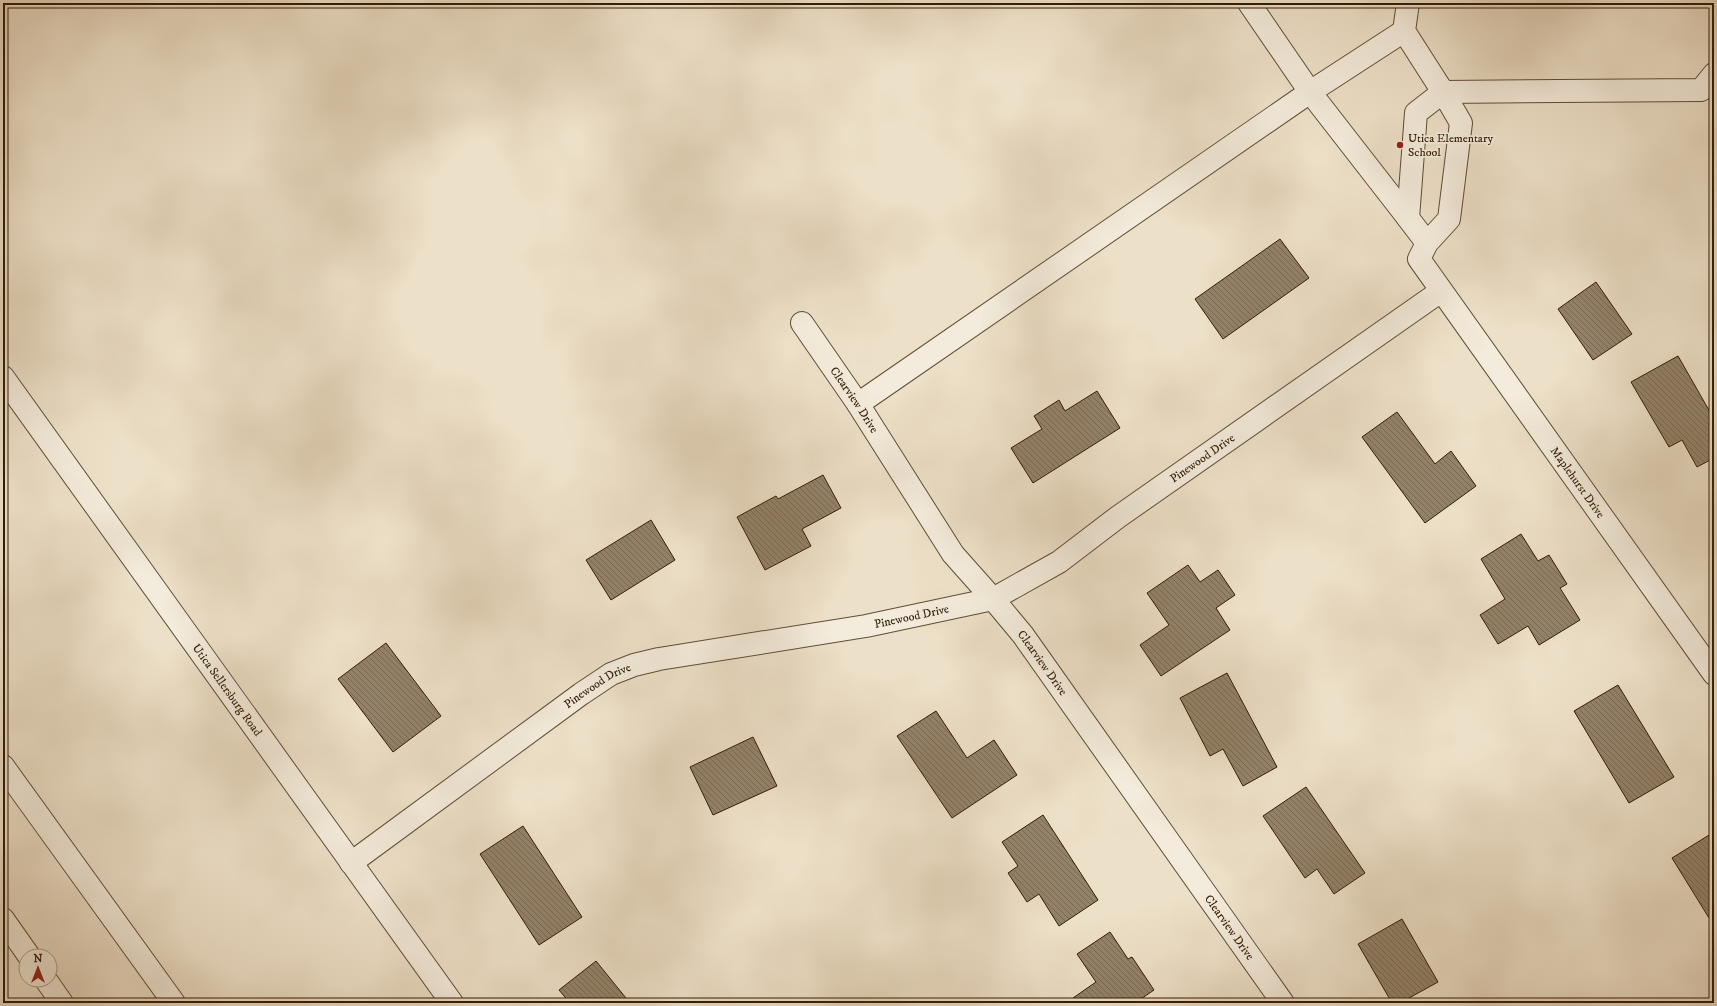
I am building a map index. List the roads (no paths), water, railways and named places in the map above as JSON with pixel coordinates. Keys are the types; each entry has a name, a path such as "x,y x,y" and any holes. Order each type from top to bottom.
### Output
{"street":[{"path":"1249,3 1310,92 1427,243 1449,219 1462,123 1404,31 1408,3"},
{"path":"858,404 1310,92 1404,31"},
{"path":"1408,218 1416,113 1443,92 1701,90 1714,74"},
{"name":"Maplehurst Drive","path":"1427,243 1419,259 1714,674"},
{"name":"Pinewood Drive","path":"351,863 611,674 634,665 659,659 866,626 993,599 1059,562 1118,517 1441,291"},
{"name":"Clearview Drive","path":"802,323 858,404 953,554 1023,635 1283,1003"},
{"name":"Utica Sellersburg Road","path":"3,377 452,1003"},
{"path":"3,766 174,1003"},
{"path":"3,918 24,948"},
{"path":"52,988 62,1003"}],"place":[{"name":"Utica Elementary School","path":"1400,145"}]}
